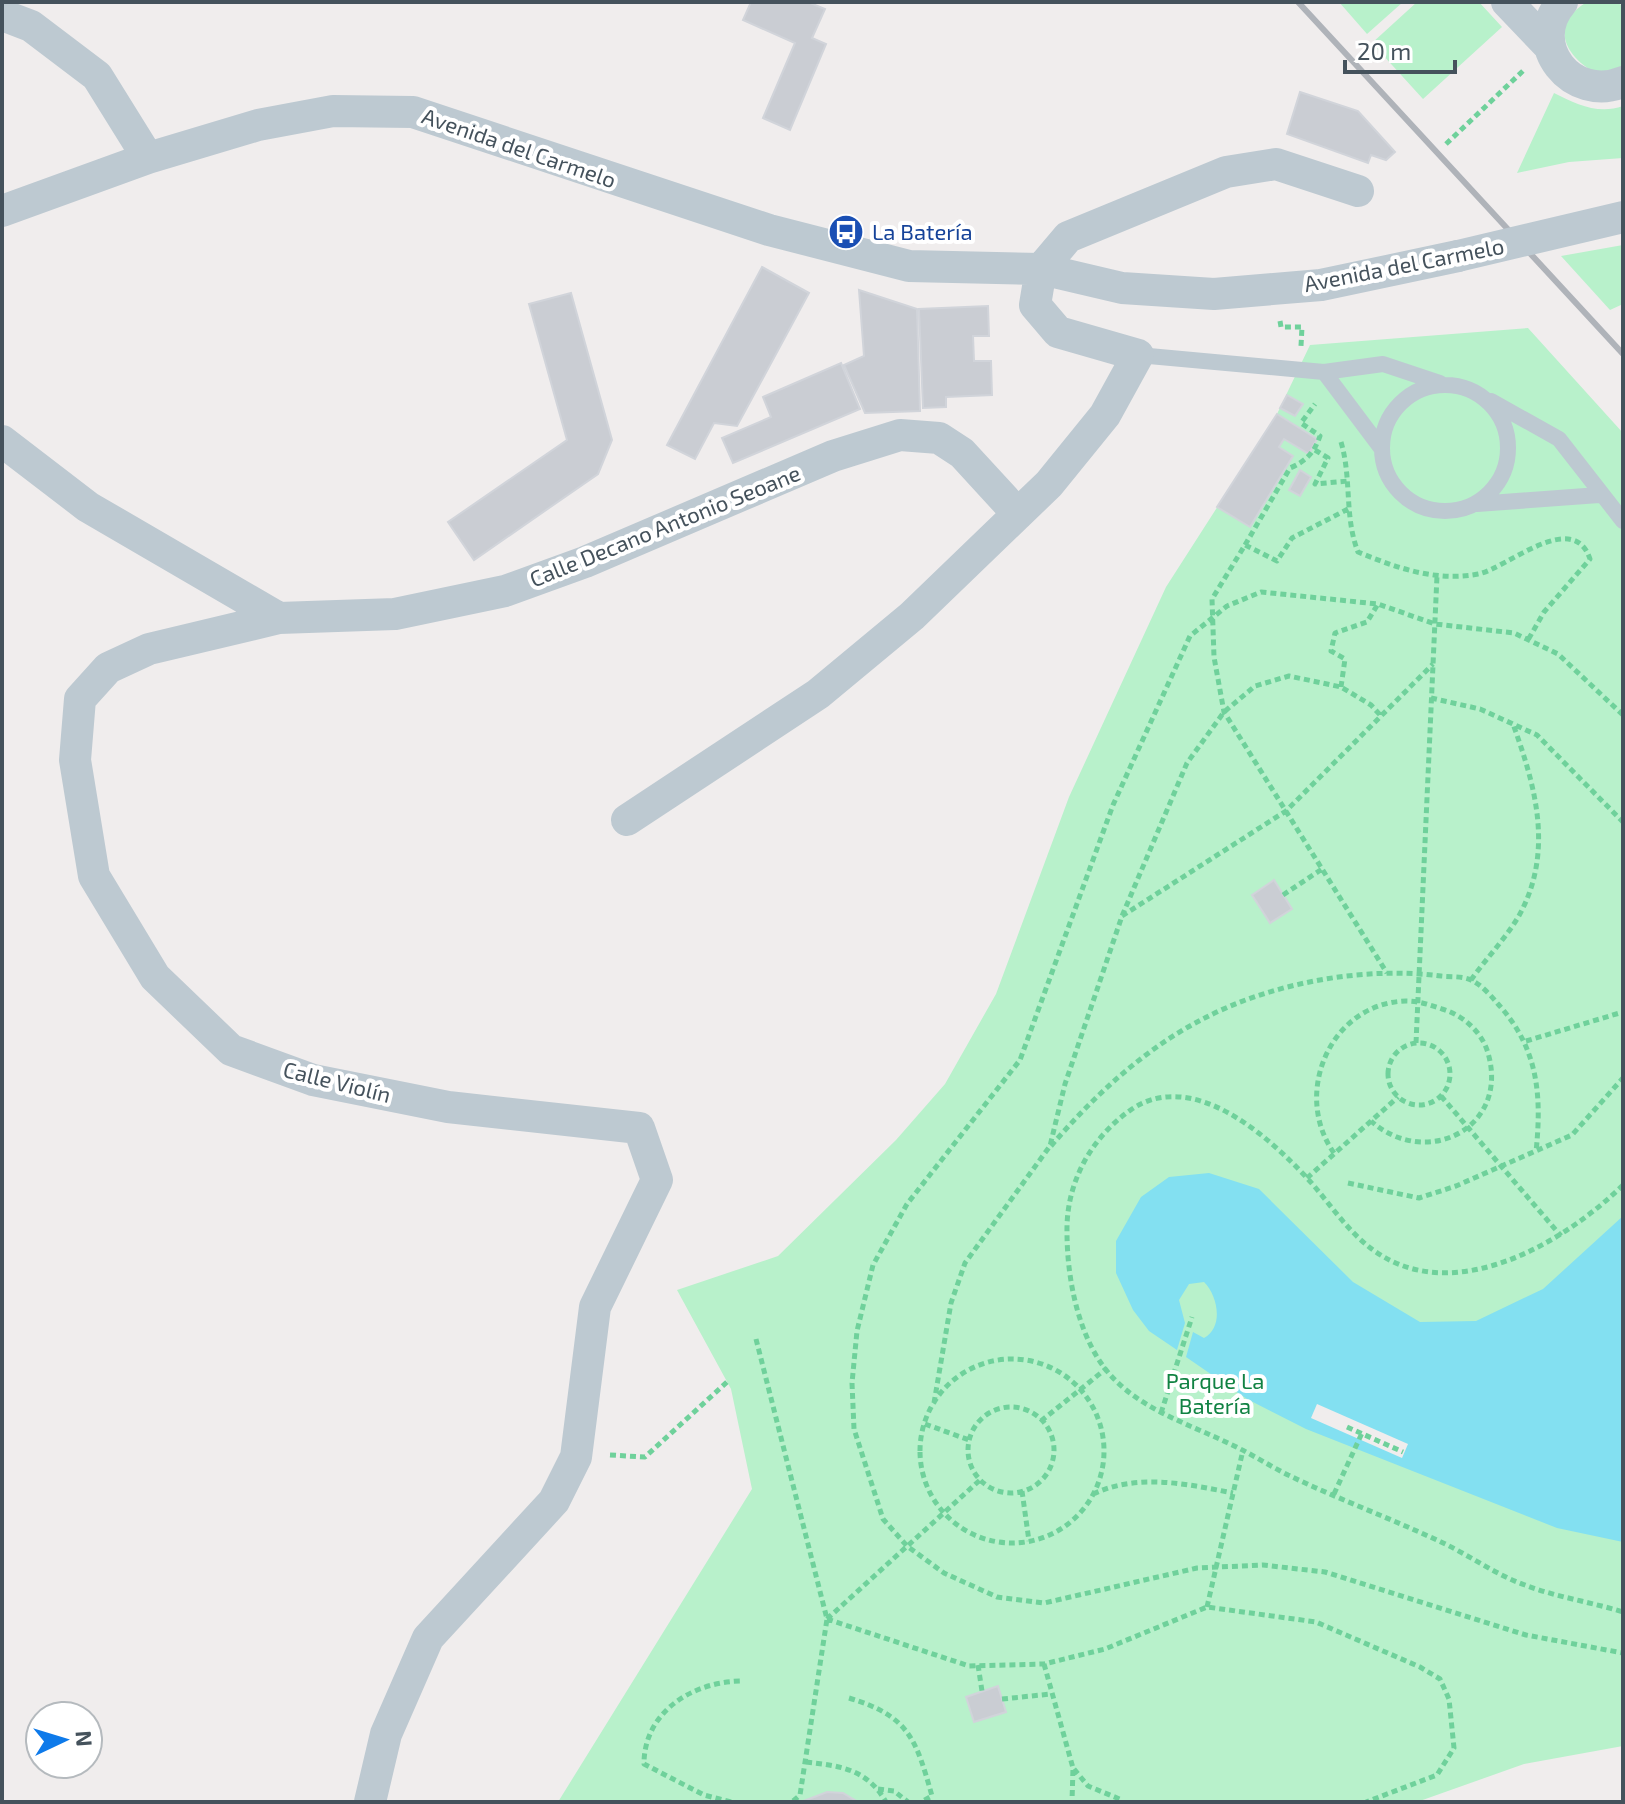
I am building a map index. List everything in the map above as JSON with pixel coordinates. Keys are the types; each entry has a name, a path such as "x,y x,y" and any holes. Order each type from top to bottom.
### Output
{"street":[{"path":"1507,2 1550,47 1556,63 1582,84 1599,88 1623,82"},
{"path":"1550,47 1552,17 1562,2"},
{"path":"2,15 31,26 97,76 148,158"},
{"name":"Avenida del Carmelo","path":"2,211 148,158 258,125 333,111 413,112 769,230 909,266 1041,269 1122,288 1214,294 1321,285 1623,217"},
{"path":"627,820 818,694 912,616 1049,484 1105,415 1138,355 1058,332 1035,305 1041,269 1068,237 1226,172 1276,164 1358,191"},
{"name":"Calle Decano Antonio Seoane","path":"279,618 395,614 505,591 585,562 833,456 900,435 939,438 962,453 1018,514"},
{"path":"2,441 88,507 279,618"},
{"name":"Calle Violín","path":"279,618 149,649 108,668 80,699 75,760 94,876 155,977 231,1050 313,1080 448,1107 639,1128 657,1180 595,1307 576,1457 554,1501 428,1638 386,1734 370,1802"}],"lane":[{"path":"1138,355 1324,372 1383,364 1443,384 1462,386 1559,439 1599,495 1623,521"},
{"path":"1324,372 1353,415 1381,448"},
{"path":"1443,384 1418,389 1396,407 1384,428 1381,448 1387,474 1404,497 1420,506 1453,511 1476,504 1599,495"},
{"path":"1476,504 1499,483 1506,465 1508,437 1503,422 1486,398"}],"path":[{"path":"1446,144 1550,47"},
{"path":"1281,327 1302,327 1301,350 1283,369"},
{"path":"1306,398 1321,410"},
{"path":"1315,404 1301,423 1320,436 1315,450 1290,468 1212,599 1211,619 1224,712 1388,974"},
{"path":"1338,434 1347,462 1350,531 1358,552 1396,568 1437,576 1480,574 1552,539 1571,540 1588,553 1590,559 1544,612 1528,640"},
{"path":"1315,450 1328,458 1315,484 1348,481"},
{"path":"1245,545 1277,561 1292,538 1348,509"},
{"path":"1416,1043 1437,576"},
{"path":"1623,715 1558,654 1514,633 1435,624 1378,604 1261,592 1227,606 1190,636 1113,805 1020,1060 907,1204 873,1265 857,1331 852,1383 854,1429 883,1519 907,1546 944,1573 997,1597 1044,1603 1131,1581 1217,1567 1263,1565 1325,1572 1526,1635 1623,1653"},
{"path":"1341,687 1346,664 1345,659 1331,651 1335,633 1367,622 1378,604"},
{"path":"1122,916 1286,811 1433,664"},
{"path":"1050,1146 1065,1084 1122,916 1187,763 1224,712 1255,686 1289,676 1341,687 1371,705 1381,716"},
{"path":"1431,698 1480,709 1537,735 1623,822"},
{"path":"1471,980 1521,912 1534,882 1540,839 1535,785 1513,724"},
{"path":"1283,895 1322,869"},
{"path":"934,1403 959,1376 978,1365 1004,1359 1025,1360 1051,1367 1080,1390 1100,1422 1102,1473 1093,1494 1068,1524 1049,1536 1029,1541 1002,1543 974,1535 944,1513 923,1475 921,1442 934,1403 951,1303 965,1263 1050,1146 1088,1103 1199,1021 1296,986 1388,974 1419,973 1471,980 1514,1022 1526,1041 1537,1096 1536,1152"},
{"path":"1334,1153 1316,1120 1315,1095 1319,1070 1331,1041 1351,1022 1380,1005 1418,1002 1465,1020 1487,1050 1492,1070 1490,1092 1468,1128 1450,1138 1420,1144 1391,1136 1371,1121"},
{"path":"1526,1041 1623,1012"},
{"path":"1416,1043 1432,1046 1448,1062 1449,1083 1441,1096 1426,1105 1414,1105 1398,1097 1389,1080 1391,1062 1404,1047 1416,1043"},
{"path":"1348,1183 1419,1198 1502,1167 1572,1135 1623,1078"},
{"path":"1441,1096 1561,1236"},
{"path":"1623,1185 1590,1217 1516,1259 1454,1270 1403,1266 1376,1252 1341,1222 1307,1178 1261,1136 1221,1108 1185,1097 1156,1098 1133,1109 1102,1135 1071,1188 1067,1272 1088,1336 1107,1368 1134,1397 1161,1413 1481,1561 1524,1585 1623,1612"},
{"path":"1307,1178 1398,1097"},
{"path":"1161,1413 1192,1317"},
{"path":"756,1339 827,1619 800,1795 792,1802"},
{"path":"1041,1421 1107,1368"},
{"path":"596,1455 645,1457 727,1382"},
{"path":"1017,1408 1041,1421 1052,1438 1053,1458 1043,1479 1022,1491 1005,1493 980,1480 968,1455 969,1440 977,1423 994,1410 1017,1408"},
{"path":"925,1424 969,1440"},
{"path":"1347,1427 1403,1452"},
{"path":"1334,1494 1362,1433"},
{"path":"1207,1607 1243,1450"},
{"path":"827,1619 980,1480"},
{"path":"1093,1494 1108,1487 1169,1481 1233,1493"},
{"path":"1022,1491 1029,1541"},
{"path":"827,1619 932,1656 978,1665 1044,1664 1105,1649 1207,1607 1316,1622 1440,1679 1449,1699 1454,1748 1437,1775 1366,1802"},
{"path":"1044,1664 1073,1768 1072,1802"},
{"path":"978,1665 982,1691"},
{"path":"731,1802 704,1795 644,1764 644,1741 653,1723 681,1700 709,1686 743,1681"},
{"path":"1002,1699 1051,1694"},
{"path":"849,1698 885,1711 906,1727 919,1750 932,1796 921,1802"},
{"path":"806,1762 855,1771 878,1789 886,1802"},
{"path":"1073,1768 1088,1786 1122,1800"},
{"path":"878,1789 894,1791 908,1802"},
{"path":"704,1795 710,1802"}],"green space":[{"path":"1339,2 1403,2 1367,34"},
{"path":"1417,2 1479,2 1502,27 1423,99 1372,43"},
{"path":"1587,2 1616,2 1623,6 1623,67 1596,73 1569,49 1565,39 1568,20"},
{"path":"1554,93 1596,109 1623,106 1623,158 1569,162 1517,173"},
{"path":"1623,245 1623,304 1610,310 1561,256"},
{"name":"Parque La Batería","path":"1528,328 1623,433 1623,1746 1524,1764 1417,1802 558,1802 752,1489 731,1389 677,1290 778,1256 896,1140 945,1084 996,994 1069,797 1166,587 1277,414 1310,345"}],"water":[{"path":"1209,1173 1259,1189 1353,1282 1420,1322 1476,1321 1543,1289 1623,1216 1623,1542 1557,1528 1306,1429 1247,1399 1186,1357 1193,1332 1204,1338 1214,1327 1216,1319 1213,1295 1204,1282 1189,1284 1179,1300 1185,1323 1177,1350 1149,1331 1133,1310 1116,1273 1116,1241 1141,1197 1169,1177"}],"pier":[{"path":"1317,1404 1408,1444 1402,1458 1311,1418"}],"building":[{"path":"751,2 808,2 825,9 812,38 826,44 790,130 763,118 795,43 743,20"},
{"path":"1300,92 1358,111 1395,152 1386,160 1371,155 1368,163 1287,134"},
{"path":"762,267 809,293 737,426 714,423 695,459 667,445"},
{"path":"859,290 917,309 920,411 865,413 844,365 864,356"},
{"path":"571,293 612,440 598,474 474,560 448,522 567,440 529,304"},
{"path":"988,306 989,336 973,336 974,361 991,361 992,395 946,397 946,407 923,408 919,309"},
{"path":"841,363 860,409 733,463 722,438 771,417 763,397"},
{"path":"1287,395 1303,404 1295,416 1280,408"},
{"path":"1277,414 1317,439 1309,454 1284,439 1279,447 1293,456 1250,527 1217,507"},
{"path":"1300,470 1311,477 1300,496 1289,490"},
{"path":"1274,880 1292,909 1270,923 1252,895"},
{"path":"998,1686 1006,1712 974,1722 966,1697"},
{"path":"827,1792 843,1793 858,1802 801,1802"}],"railway":[{"path":"1298,2 1623,354"}],"place":[{"name":"La Batería","path":"846,232"}]}
